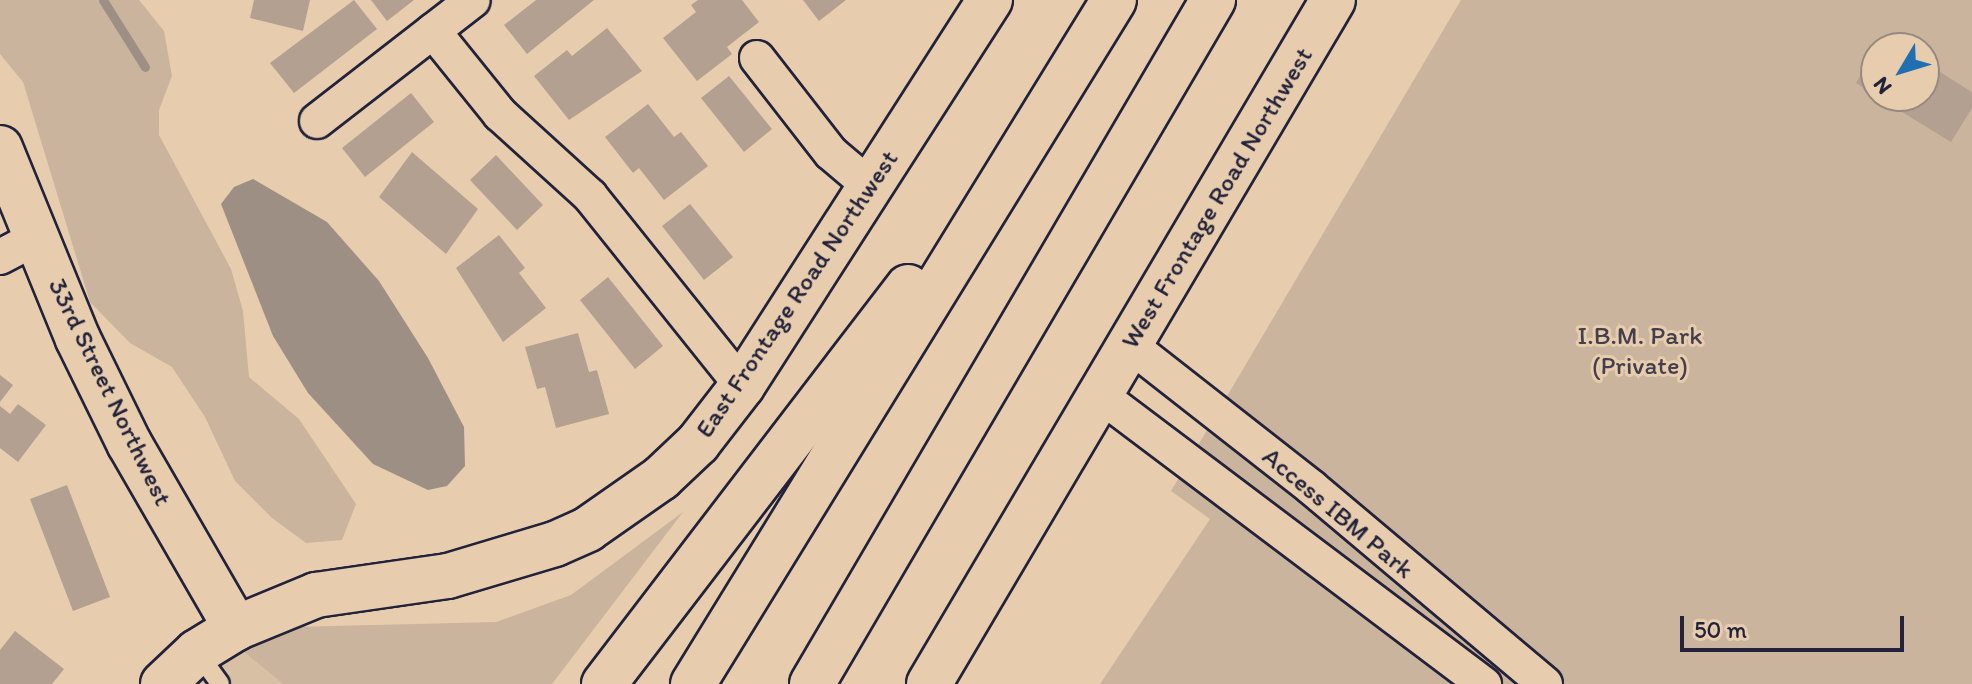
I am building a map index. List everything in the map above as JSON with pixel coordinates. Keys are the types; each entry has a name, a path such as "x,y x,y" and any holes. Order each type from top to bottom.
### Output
{"main road":[{"path":"693,684 1114,0"},
{"path":"812,684 1213,0"},
{"name":"West Frontage Road Northwest","path":"929,684 1333,0"},
{"name":"East Frontage Road Northwest","path":"163,684 208,668 236,628 316,595 448,576 507,561 588,529 661,478 698,443 742,386 870,186 977,6"},
{"path":"604,684 1051,101"},
{"name":"33rd Street Northwest","path":"0,148 18,247 78,339 129,443 236,628"},
{"path":"787,684 1120,160"}],"street":[{"path":"317,121 473,0"},
{"path":"433,31 500,114 590,196 742,386"},
{"path":"757,58 831,153 870,186"},
{"name":"Access IBM Park","path":"1130,345 1311,487 1545,684"},
{"name":"Access IBM Park","path":"1100,395 1484,684"}],"shaded area":[{"path":"253,179 327,222 379,281 428,358 464,427 465,466 447,486 428,490 373,464 308,393 273,336 221,204 234,187"},
{"path":"239,648 283,684 194,684 208,669"}],"green space":[{"path":"0,0 139,0 164,31 172,76 159,110 159,135 231,269 243,311 249,377 299,419 356,504 342,540 306,543 272,518 235,481 205,417 172,367 130,343 90,302 23,82 0,54"},
{"name":"I.B.M. Park (Private)","path":"1461,0 1972,0 1972,684 1100,684 1210,519 1171,491"},
{"path":"683,512 552,684 283,684 239,648 293,627 496,622 571,595"}],"building":[{"path":"254,0 310,0 303,31 250,18"},
{"path":"354,0 377,29 294,93 270,63"},
{"path":"371,0 414,0 387,21"},
{"path":"536,0 594,0 527,54 504,25"},
{"path":"698,0 742,0 759,22 727,47 732,54 697,81 663,38 696,12 691,5"},
{"path":"803,0 846,0 819,21"},
{"path":"607,28 642,71 569,120 534,76 567,50 572,56"},
{"path":"1940,72 1972,92 1972,108 1951,142 1902,112 1940,112"},
{"path":"729,76 772,129 744,152 701,98"},
{"path":"411,93 434,122 365,177 342,148"},
{"path":"648,104 674,137 681,132 708,166 664,200 639,168 633,173 605,137"},
{"path":"412,152 478,209 446,254 379,197"},
{"path":"496,155 543,205 517,230 470,180"},
{"path":"690,204 733,257 704,280 662,226"},
{"path":"499,235 525,268 519,273 546,308 503,342 456,268"},
{"path":"608,277 663,346 635,369 580,300"},
{"path":"578,333 589,372 597,370 609,414 556,428 545,387 537,389 525,347"},
{"path":"0,375 13,385 0,402"},
{"path":"18,404 46,425 18,462 0,448 0,406 10,414"},
{"path":"67,485 110,597 73,611 30,499"},
{"path":"15,631 64,669 52,684 0,684 0,650"}],"waterway":[{"path":"103,0 145,67"}]}
